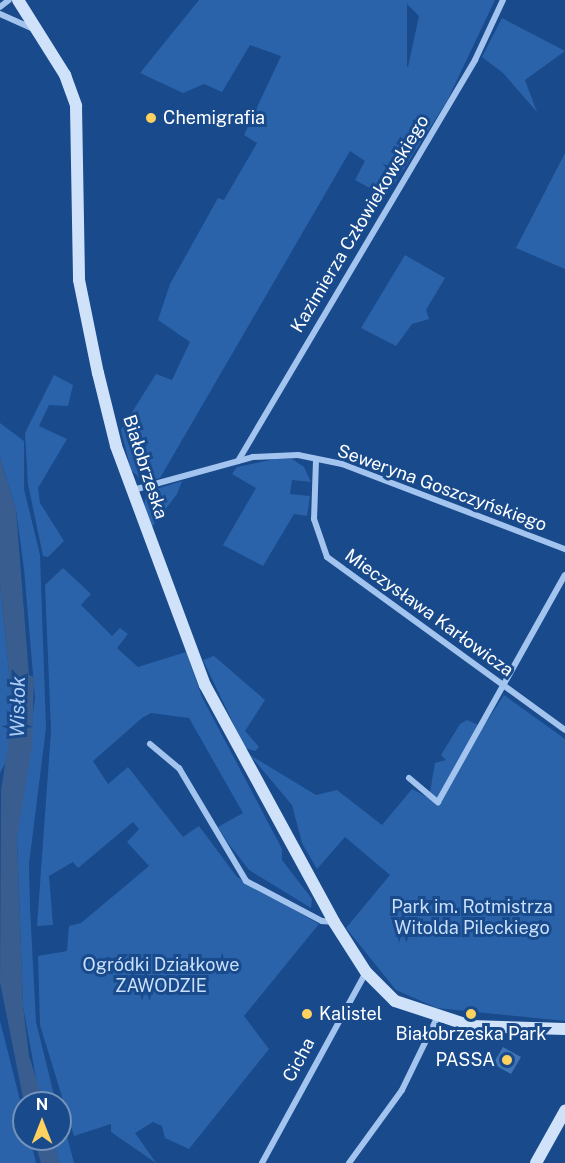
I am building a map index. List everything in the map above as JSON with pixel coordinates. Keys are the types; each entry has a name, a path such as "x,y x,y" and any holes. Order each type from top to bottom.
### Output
{"street":[{"path":"0,7 9,0"},
{"name":"Białobrzeska","path":"18,0 65,75 76,106 79,280 114,436 205,685 334,922 366,972 395,1000 437,1018 565,1036"},
{"name":"Kazimierza Człowiekowskiego","path":"238,461 470,69 503,0"},
{"path":"0,14 36,29"},
{"name":"Seweryna Goszczyńskiego","path":"133,490 238,461 276,454 342,464 565,549"},
{"name":"Mieczysława Karłowicza","path":"316,460 314,519 327,556 565,730"},
{"path":"409,778 438,802 505,688 565,575"},
{"path":"150,744 179,768 246,881 322,921 334,922"},
{"name":"Cicha","path":"262,1163 366,972"},
{"path":"349,1163 402,1090 437,1018"},
{"name":"Białobrzeska","path":"539,1031 565,1029"},
{"path":"536,1163 565,1111"}],"green space":[{"path":"199,0 495,0 447,101 386,197 355,180 365,161 350,151 160,478 144,482 131,470 121,430 156,374 172,380 190,342 158,320 170,284 218,198 224,200 257,143 244,135 281,56 250,45 222,92 204,84 183,93 140,73","holes":["407,4 419,16 408,67 407,67"]},
{"path":"502,18 565,51 525,80 537,112 503,73 482,57"},
{"path":"565,153 565,269 516,248"},
{"path":"405,255 445,278 426,310 429,319 412,324 396,346 361,328"},
{"path":"54,375 73,385 68,406 49,405 39,426 67,439 38,488 40,503 64,541 48,557 43,556 28,484 25,433"},
{"path":"0,423 24,441 24,489 40,555 46,728 29,864 30,907 36,1022 53,1091 39,1091 38,1089 23,1006 17,838 35,698 24,569 16,510 0,457"},
{"path":"275,459 292,459 304,467 311,482 292,480 290,494 310,496 307,516 294,514 263,566 223,545 256,488 232,474 237,467"},
{"path":"182,481 177,494 152,527 144,505 147,492"},
{"name":"Ogródki Działkowe ZAWODZIE","path":"63,568 91,594 81,605 112,636 120,628 128,634 117,648 138,667 186,652 202,697 282,849 282,860 312,899 311,908 249,870 228,843 218,827 243,813 189,718 151,713 142,718 93,761 108,784 128,767 183,837 199,826 237,877 319,924 244,1016 269,1049 189,1149 165,1138 162,1126 153,1122 135,1133 156,1163 111,1132 111,1124 74,1136 72,1091 60,1091 40,1025 38,956 67,951 69,926 81,923 149,866 127,842 139,829 133,822 78,868 73,862 49,876 53,925 37,926 51,731 45,585"},
{"path":"0,584 13,712 8,758 0,773"},
{"path":"214,656 265,700 245,731 259,747 255,751 245,748 203,660"},
{"name":"Park im. Rotmistrza Witolda Pileckiego","path":"504,695 565,739 565,1021 437,1008 396,990 346,928 390,875 345,837 317,869 302,843 292,805 250,755 316,795 337,790 382,825 412,789 429,798 435,763 446,760 441,755 460,724 467,720 483,727"},
{"path":"0,1021 18,1091 12,1091 12,1151 33,1151 36,1163 0,1163"},
{"path":"56,1151 71,1151 74,1163 59,1163"}],"water":[{"name":"Wisłok","path":"0,457 16,510 29,675 34,677 32,745 17,838 23,1006 29,1056 40,1091 22,1091 0,982 1,791 13,712 0,584"},
{"path":"38,1151 56,1151 59,1163 41,1163"}],"building":[{"name":"PASSA","path":"503,1047 521,1057 511,1074 493,1064"}],"place":[{"name":"Chemigrafia","path":"151,118"},
{"name":"Kalistel","path":"307,1014"},
{"name":"Białobrzeska Park","path":"471,1014"},
{"name":"PASSA","path":"507,1060"}]}
